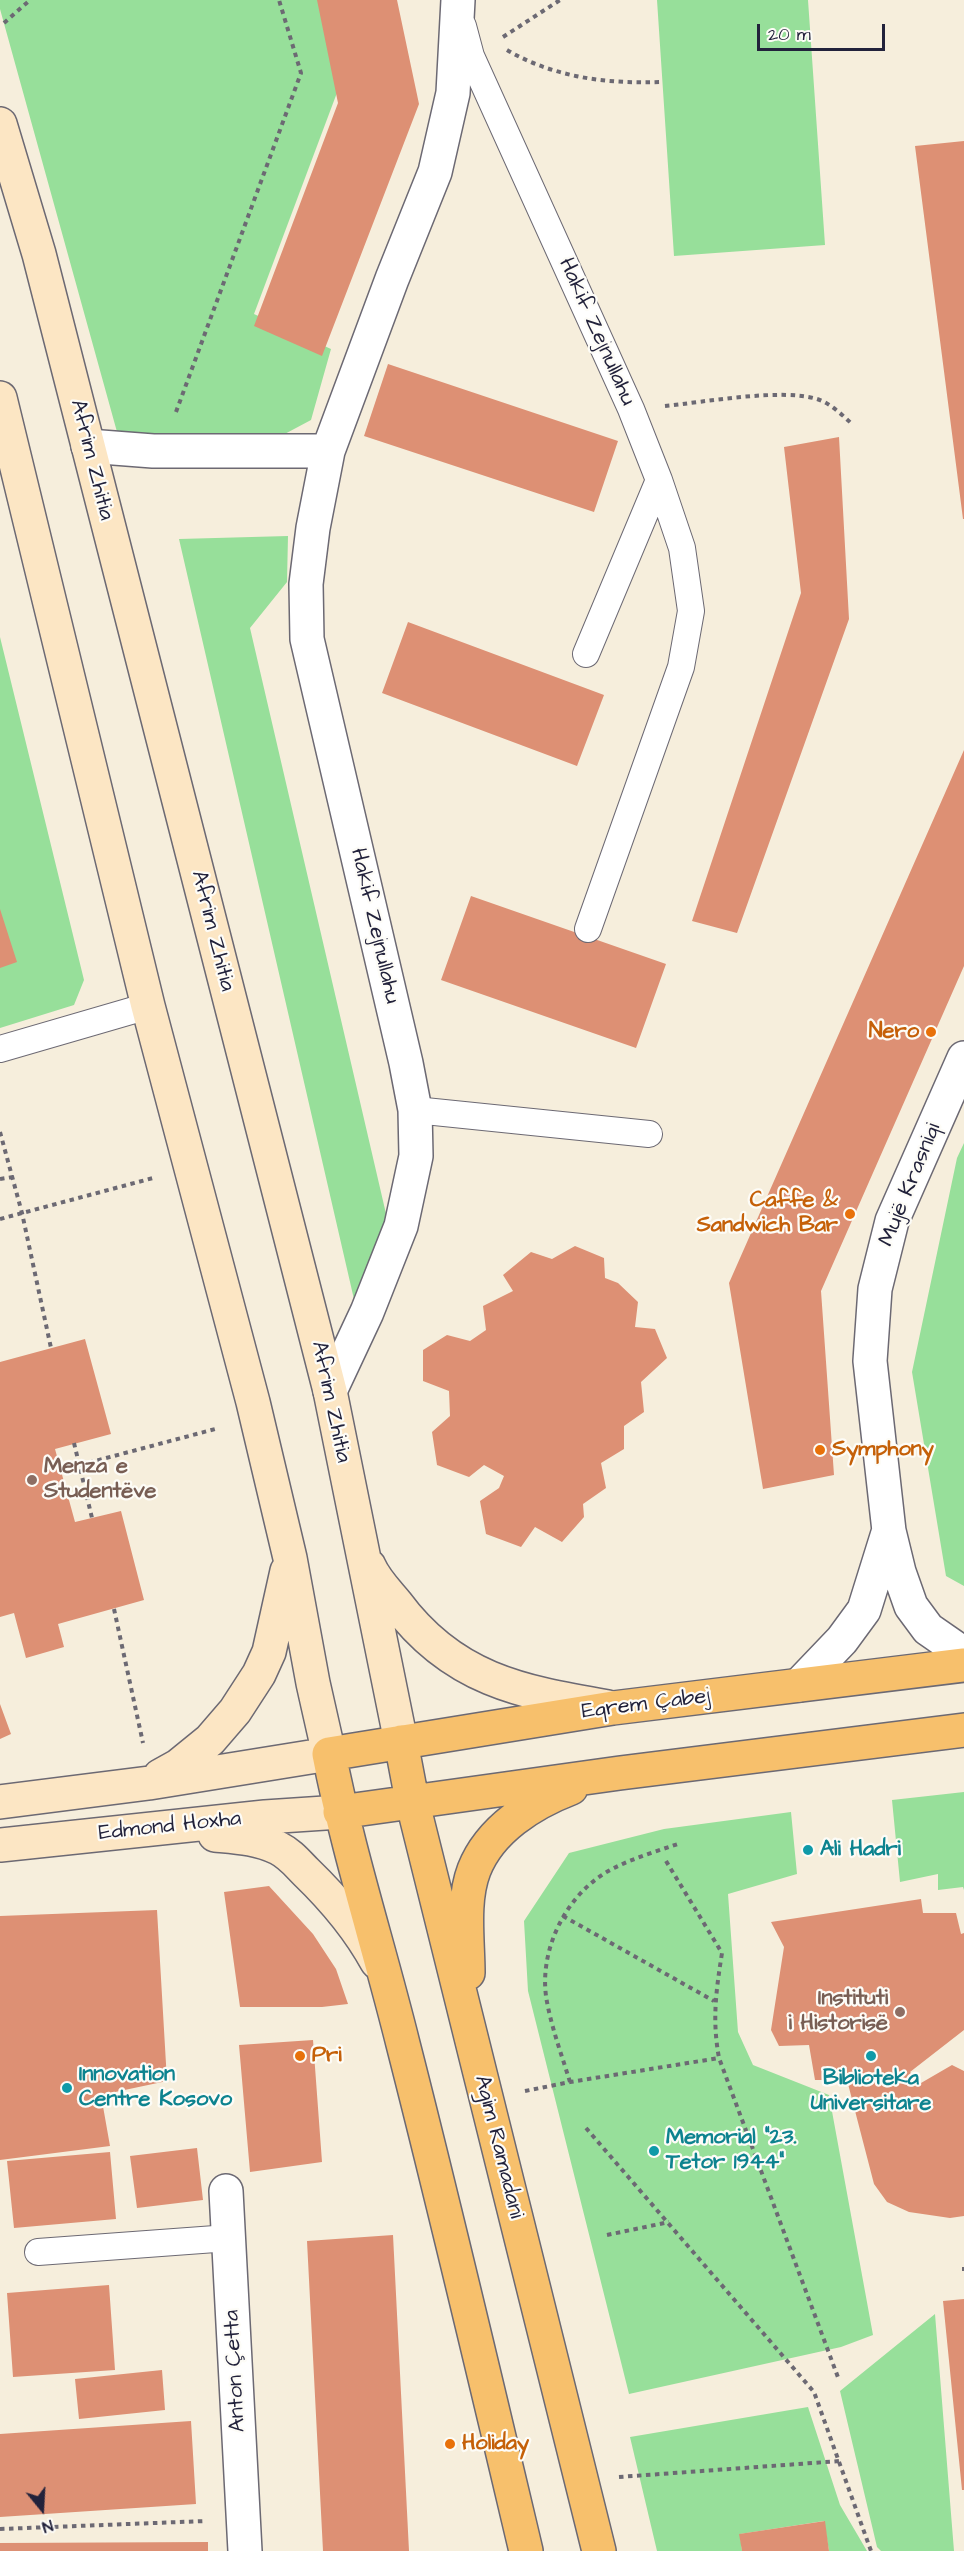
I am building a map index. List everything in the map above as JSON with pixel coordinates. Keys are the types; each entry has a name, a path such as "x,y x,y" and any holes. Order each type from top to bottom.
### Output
{"main road":[{"name":"Afrim Zhitia","path":"0,124 39,254 330,1391 401,1742"},
{"path":"0,398 148,1006 253,1402 290,1558 314,1692 340,1812 387,1981 526,2551"},
{"path":"361,1548 372,1574 402,1613 447,1656 509,1687 612,1708"},
{"path":"148,1783 178,1766 210,1740 235,1711 259,1674 269,1652 290,1558"},
{"name":"Eqrem Çabej","path":"328,1754 612,1708 964,1665"},
{"path":"340,1812 412,1800 964,1730"},
{"name":"Agim Ramadani","path":"401,1742 412,1800 599,2551"},
{"name":"Edmond Hoxha","path":"0,1802 148,1783 328,1754"},
{"path":"467,2022 469,1899 474,1870 489,1847 517,1816 568,1789 620,1773"},
{"name":"Edmond Hoxha","path":"0,1845 340,1812"},
{"path":"159,1828 259,1840 280,1849 295,1860 338,1903 364,1939 387,1981"}],"street":[{"name":"Hakif Zejnullahu","path":"330,1391 367,1312 401,1226 416,1156 415,1110 307,639 306,584 313,528 328,451 392,279 435,172 453,93 458,5"},
{"path":"88,446 161,451 328,451"},
{"name":"Mujë Krasniqi","path":"964,1058 892,1221 875,1288 870,1361 889,1531 899,1572 911,1606 928,1629 964,1654"},
{"path":"799,1685 842,1640 864,1610 889,1531"},
{"name":"Anton Çetta","path":"226,2191 245,2535"}],"lane":[{"name":"Hakif Zejnullahu","path":"458,5 471,56 632,409 682,548 691,611 681,667 588,929"},
{"path":"586,654 659,480"},
{"path":"0,1049 148,1006"},
{"path":"415,1110 649,1134"},
{"path":"38,2252 229,2238"}],"path":[{"path":"4,23 30,0"},
{"path":"161,451 301,73 279,0"},
{"path":"471,56 560,0"},
{"path":"494,42 531,63 568,75 609,82 662,82"},
{"path":"632,409 759,397 797,396 825,402 851,423"},
{"path":"0,1132 22,1213 51,1348"},
{"path":"0,1179 13,1177"},
{"path":"0,1219 159,1177"},
{"path":"80,1465 219,1428"},
{"path":"74,1443 92,1518"},
{"path":"114,1608 143,1742 148,1783"},
{"path":"570,2082 546,2001 546,1971 551,1940 562,1916 586,1889 613,1868 678,1844"},
{"path":"666,1862 722,1953 714,2001 714,2029 719,2058 839,2380"},
{"path":"562,1916 714,2001"},
{"path":"521,2081 523,2092 570,2082 719,2058"},
{"path":"586,2128 814,2392 871,2551"},
{"path":"607,2235 669,2222"},
{"path":"614,2477 840,2461"},
{"path":"0,2529 245,2535"}],"green space":[{"path":"0,0 320,0 338,90 254,314 331,349 311,420 249,453 122,450 0,9"},
{"path":"657,0 808,0 825,245 674,256"},
{"path":"288,536 287,582 250,628 387,1218 356,1308 179,539"},
{"path":"0,637 84,980 74,1005 0,1028"},
{"path":"964,1143 964,1586 946,1576 912,1372 957,1158"},
{"path":"964,1792 964,1890 963,1887 938,1890 938,1874 900,1882 892,1800"},
{"path":"791,1812 797,1874 728,1894 738,2032 753,2065 829,2095 873,2335 841,2347 629,2394 528,1991 524,1921 569,1853 664,1829"},
{"path":"935,2314 954,2551 881,2551 877,2547 840,2391"},
{"path":"808,2407 840,2505 867,2551 829,2551 824,2521 740,2534 742,2551 657,2551 630,2437"}],"building":[{"path":"317,0 397,0 419,104 322,356 254,326 338,103"},
{"path":"964,141 964,519 963,519 915,146"},
{"path":"388,364 618,441 594,512 364,436"},
{"path":"839,437 849,619 737,933 692,921 801,593 784,447"},
{"path":"408,622 604,695 577,766 382,693"},
{"path":"964,750 964,966 821,1291 834,1475 763,1489 729,1283"},
{"path":"471,896 666,964 636,1048 441,980"},
{"path":"0,909 17,962 0,968"},
{"path":"575,1246 604,1258 605,1278 618,1283 638,1302 635,1327 655,1329 667,1358 641,1382 644,1412 624,1426 624,1449 601,1463 606,1488 583,1504 584,1517 562,1542 535,1527 521,1547 486,1534 480,1501 499,1488 504,1476 484,1465 469,1477 437,1465 432,1432 450,1416 449,1391 423,1381 423,1350 447,1335 470,1341 486,1330 483,1306 513,1291 503,1275 531,1252 552,1259"},
{"name":"Menza e Studentëve","path":"85,1339 111,1434 55,1449 75,1522 121,1511 144,1600 58,1624 64,1647 26,1658 14,1613 0,1617 0,1362"},
{"path":"0,1704 11,1734 0,1739"},
{"path":"269,1886 313,1934 336,1969 348,2004 322,2007 240,2007 224,1892"},
{"name":"Biblioteka Universitare","path":"921,1899 923,1913 956,1913 961,1934 964,1933 964,2030 910,2072 921,2083 952,2065 964,2071 964,2216 950,2218 909,2212 887,2202 874,2184 847,2080 815,2080 809,2045 779,2046 771,2030 784,1947 771,1922"},
{"path":"157,1910 167,2081 101,2095 110,2146 0,2160 0,1916"},
{"path":"313,2040 322,2162 250,2172 239,2045"},
{"path":"197,2148 203,2200 137,2208 130,2156"},
{"path":"110,2152 116,2219 14,2228 7,2161"},
{"path":"393,2235 409,2551 323,2551 307,2241"},
{"path":"109,2285 115,2370 13,2377 7,2293"},
{"path":"964,2299 964,2490 962,2490 943,2301"},
{"path":"162,2370 165,2410 79,2419 75,2379"},
{"path":"191,2421 196,2504 0,2517 0,2434"},
{"path":"825,2521 829,2551 742,2551 739,2534"},
{"path":"208,2542 208,2551 0,2551 0,2543"}],"place":[{"name":"Nero","path":"931,1032"},
{"name":"Caffe & Sandwich Bar","path":"850,1214"},
{"name":"Symphony","path":"820,1450"},
{"name":"Menza e Studentëve","path":"32,1480"},
{"name":"Ali Hadri","path":"808,1850"},
{"name":"Instituti i Historisë","path":"900,2012"},
{"name":"Pri","path":"300,2056"},
{"name":"Biblioteka Universitare","path":"871,2056"},
{"name":"Innovation Centre Kosovo","path":"67,2088"},
{"name":"Memorial \"23. Tetor 1944\"","path":"654,2151"},
{"name":"Holiday","path":"450,2444"}]}
